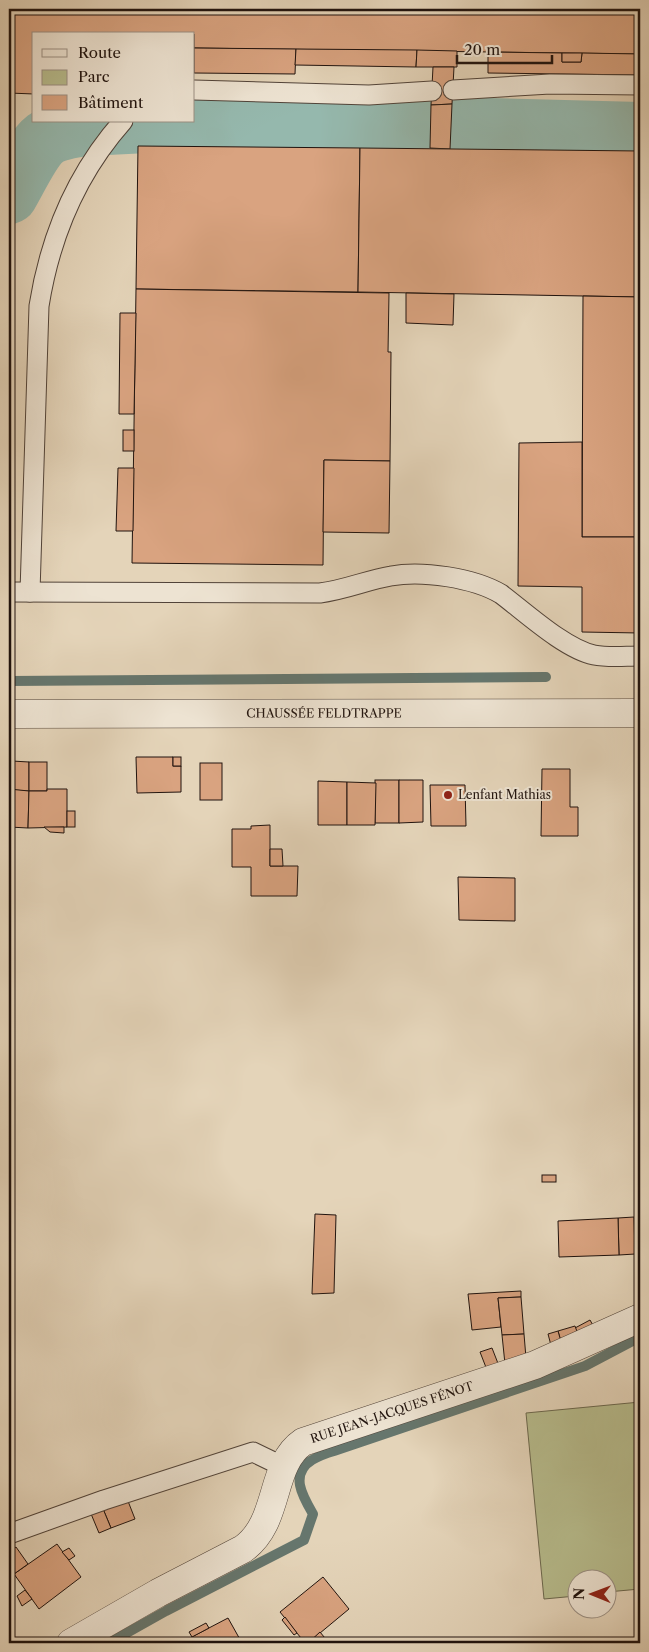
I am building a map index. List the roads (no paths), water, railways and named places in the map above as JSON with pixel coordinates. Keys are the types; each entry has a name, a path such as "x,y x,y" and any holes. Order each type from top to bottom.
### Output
{"street":[{"name":"CHAUSSÉE FELDTRAPPE","path":"9,714 640,713"},
{"name":"RUE JEAN-JACQUES FÉNOT","path":"71,1643 158,1593 253,1542 266,1520 284,1467 296,1447 308,1440 535,1365 640,1318"}],"lane":[{"path":"453,90 550,84 640,85"},
{"path":"195,90 370,95 432,91"},
{"path":"30,592 39,306 45,271 56,235 70,202 91,165 122,122"},
{"path":"9,592 320,593 346,589 379,578 405,574 457,578 488,586 574,648 594,655 609,657 640,656"},
{"path":"9,1534 104,1500 253,1452 284,1467"}],"waterway":[{"path":"195,122 227,120 640,131"},
{"path":"9,195 30,157 49,136 59,132 87,127 187,122"},
{"path":"9,681 546,677"},
{"path":"109,1643 166,1611 304,1540 313,1514 302,1493 300,1479 301,1472 312,1460 585,1366 640,1337"}],"place":[{"name":"Lenfant Mathias","path":"448,795"}]}
